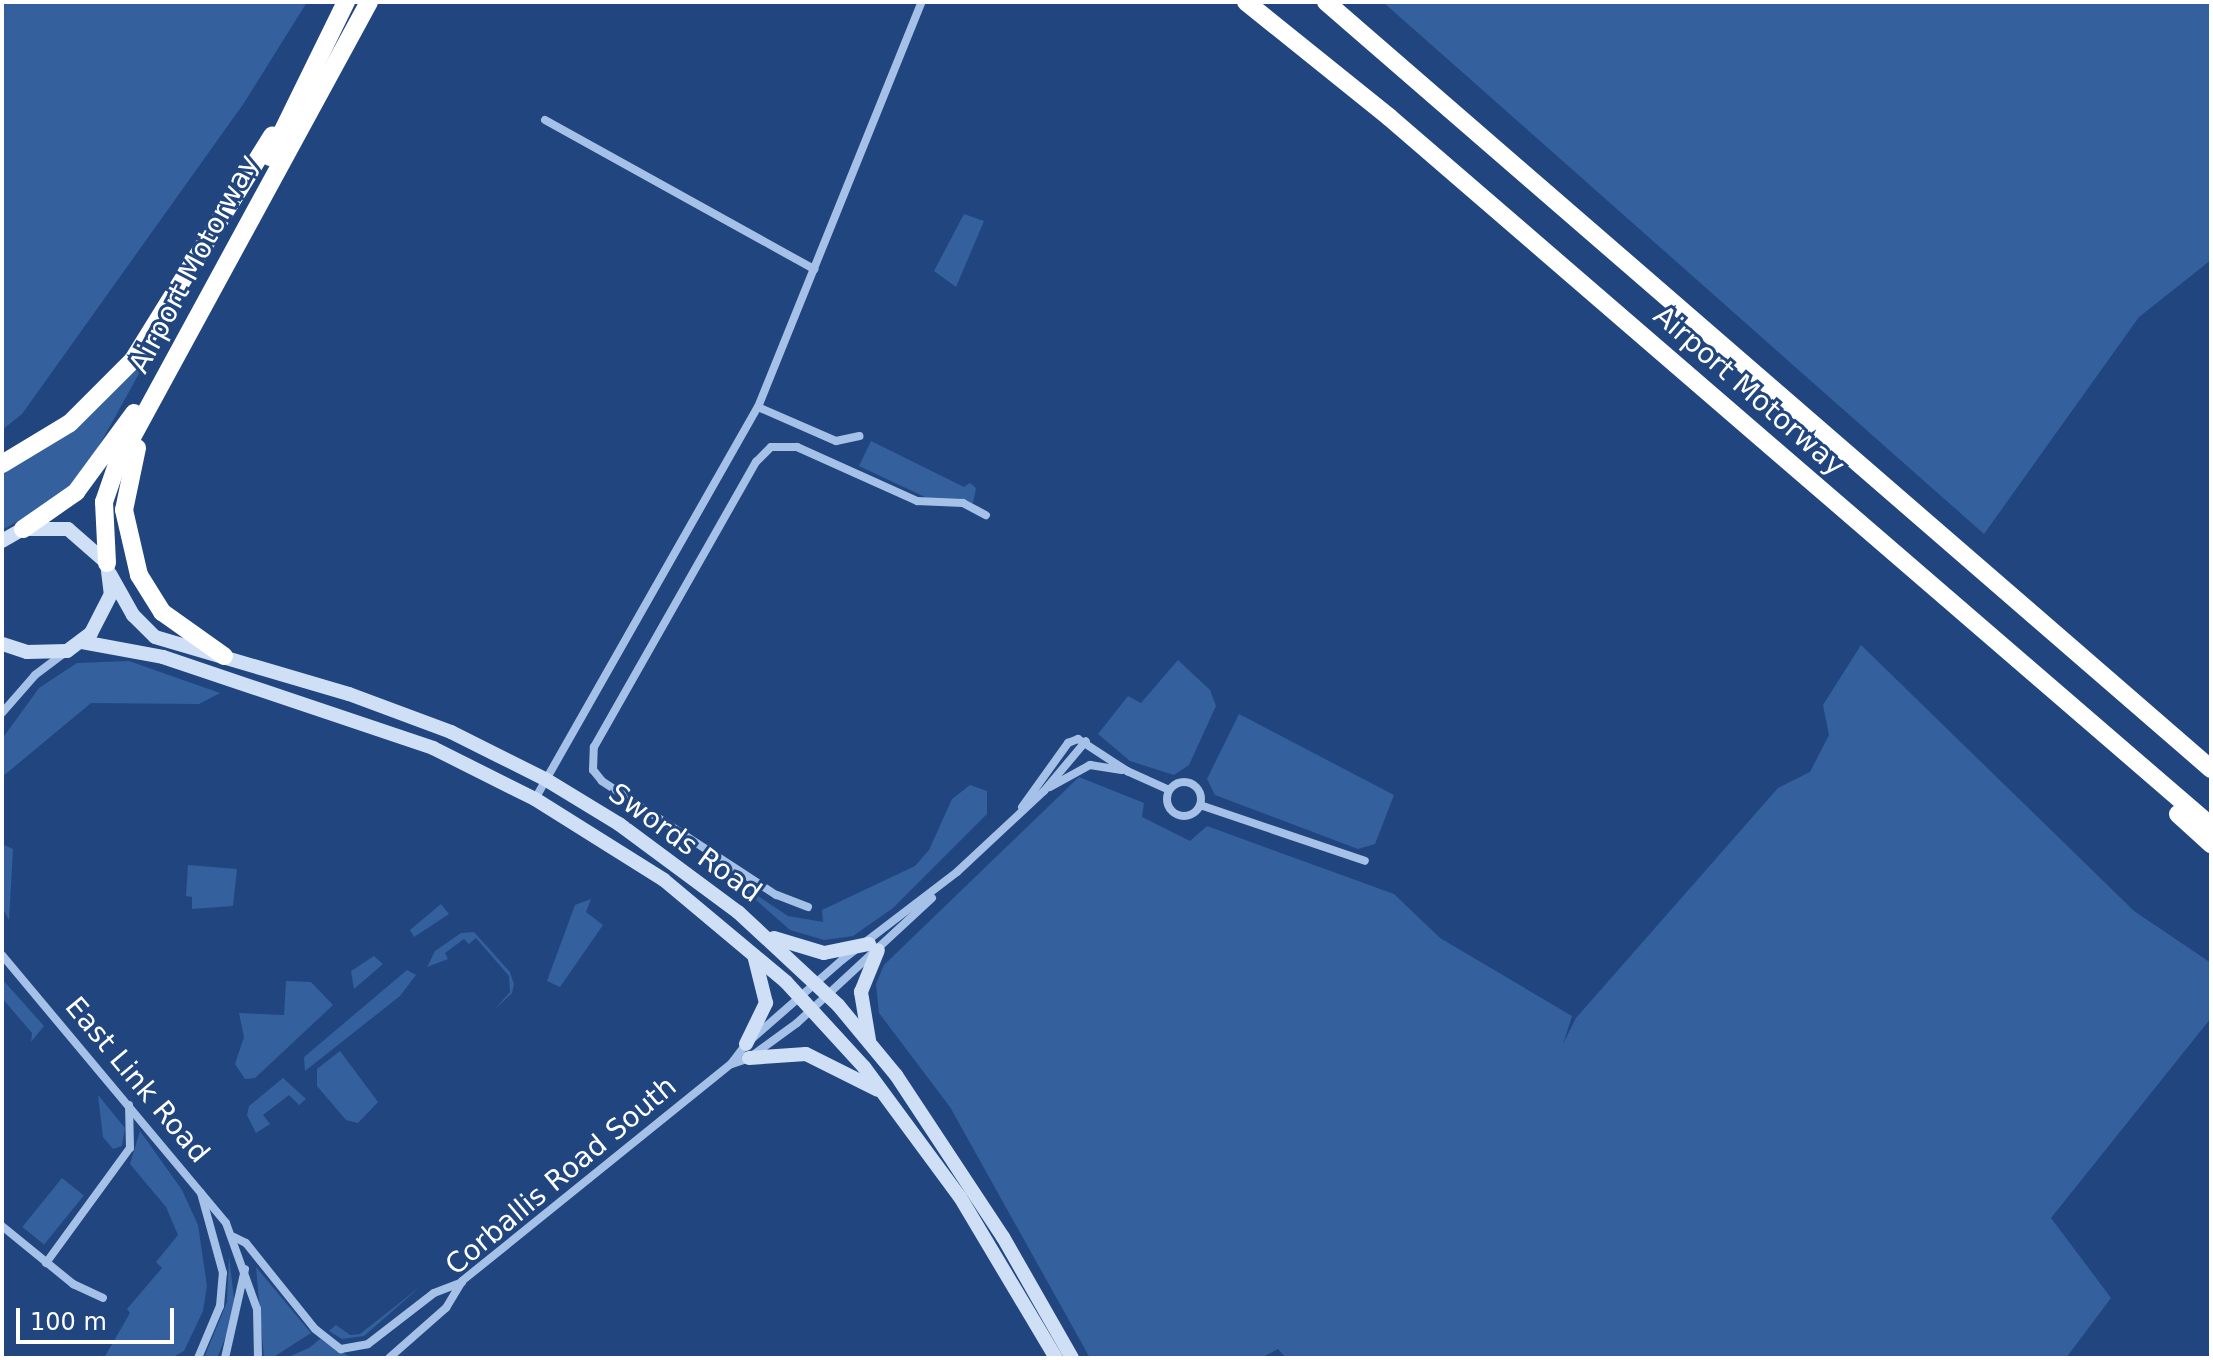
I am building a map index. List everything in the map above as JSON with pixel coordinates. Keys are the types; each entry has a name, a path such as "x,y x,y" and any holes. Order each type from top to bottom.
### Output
{"highway":[{"name":"Airport Motorway","path":"23,529 76,492 134,413 346,2"},
{"path":"290,143 362,2"},
{"name":"Airport Motorway","path":"109,569 104,502 109,484 290,143 369,2"},
{"name":"Airport Motorway","path":"1246,2 1389,117 2211,826"},
{"path":"1259,2 1389,117"},
{"name":"Airport Motorway","path":"1327,2 2211,769"},
{"path":"2,464 70,423 133,360 252,162 291,111"},
{"path":"163,382 128,472 125,533 149,595 177,625 224,656"},
{"path":"1960,610 2211,844"}],"main road":[{"path":"2,541 23,529"},
{"name":"Swords Road","path":"23,529 68,529 109,569 133,615 155,637 384,705 545,779 650,844 766,936 822,988 869,1040 972,1187 1072,1358"},
{"path":"2,644 27,652 67,651 82,642 106,609 109,569"},
{"name":"Swords Road","path":"82,642 163,657 366,722 433,748 535,799 664,880 752,951 806,1004 886,1094 967,1208 1056,1358"},
{"path":"766,936 824,953 873,947 861,992 869,1040"},
{"path":"752,951 767,994 748,1051 806,1054 886,1094"}],"street":[{"path":"535,799 758,407 922,2"},
{"path":"545,120 814,269"},
{"path":"758,407 836,441 859,436"},
{"path":"808,907 776,895 602,781 593,770 594,747 756,462 771,447 797,447 917,501 963,503 986,515"},
{"path":"2,713 35,675 67,651"},
{"path":"1044,791 1086,741"},
{"path":"1022,807 1068,743 1086,741 1127,771 1169,790 1189,782 1201,794 1200,805 1188,816 1177,815 1167,801 1169,790"},
{"path":"822,988 873,947 1022,807 1044,791 1081,767 1127,771"},
{"path":"1200,805 1365,861"},
{"path":"822,988 873,947"},
{"name":"East Link Road","path":"2,955 129,1104 234,1236 257,1309 258,1358"},
{"name":"Corballis Road South","path":"382,1358 390,1356 446,1308 462,1281 822,988"},
{"name":"Corballis Road South","path":"731,1064 822,988"},
{"path":"46,1263 130,1148 129,1104"},
{"path":"198,1358 215,1321 222,1288 221,1254 201,1192"},
{"path":"2,1227 46,1263 103,1298"},
{"name":"East Link Road","path":"234,1236 246,1243 315,1329 341,1349 368,1344 434,1293 462,1281"},
{"path":"225,1358 245,1269"}],"shaded area":[{"path":"2,2 307,2 244,103 22,414 2,430"},
{"path":"1383,2 2211,2 2211,260 2139,317 1984,534"},
{"path":"964,214 984,221 956,287 934,271"},
{"path":"145,351 150,354 85,471 51,503 2,530 2,470"},
{"path":"871,441 964,487 970,483 976,488 973,503 927,498 859,466"},
{"path":"1861,645 2134,911 2211,963 2211,1018 2051,1218 2111,1298 2066,1358 1286,1358 1278,1349 1261,1358 1090,1358 950,1107 879,1013 876,984 884,965 1079,777 1144,803 1142,817 1190,841 1207,826 1394,894 1440,938 1572,1016 1563,1044 1576,1018 1778,788 1810,772 1829,735 1823,705"},
{"path":"1178,660 1210,690 1216,706 1189,765 1174,775 1130,761 1098,734 1128,696 1141,703"},
{"path":"129,661 220,693 199,704 91,703 2,777 2,739 39,688 77,663"},
{"path":"1239,714 1394,795 1375,844 1358,849 1215,795 1207,779"},
{"path":"970,785 987,791 987,814 893,908 853,936 824,940 790,930 731,878 788,916 823,922 822,910 915,866 929,850 952,799"},
{"path":"2,844 13,849 9,920 2,907"},
{"path":"188,865 237,869 233,906 192,909 192,897 186,896"},
{"path":"591,899 586,912 603,925 560,987 547,981 575,905"},
{"path":"441,904 449,914 414,937 410,930"},
{"path":"474,932 510,972 514,984 512,993 495,1009 510,992 509,976 476,938 469,944 464,939 445,953 448,959 427,967 435,951 461,933"},
{"path":"374,956 383,964 354,989 351,971"},
{"path":"407,970 416,975 400,996 305,1071 304,1057"},
{"path":"2,979 44,1026 31,1042 32,1033 2,998"},
{"path":"286,981 311,982 333,1005 255,1078 245,1079 235,1064 244,1037 239,1013 284,1015"},
{"path":"340,1051 378,1102 358,1123 346,1120 317,1086 317,1069"},
{"path":"283,1078 306,1099 299,1105 289,1095 263,1115 270,1124 256,1133 247,1115 249,1106"},
{"path":"98,1095 125,1128 122,1146 113,1149 103,1137"},
{"path":"140,1131 182,1190 198,1225 207,1286 203,1311 184,1351 171,1358 104,1358 130,1313 127,1309 162,1268 156,1262 178,1235 166,1207 130,1164"},
{"path":"62,1178 84,1196 44,1245 22,1227"},
{"path":"229,1256 234,1299 229,1329 217,1358 204,1358 227,1302"},
{"path":"256,1267 311,1333 272,1358 264,1358"},
{"path":"421,1286 364,1336 342,1339 329,1331 336,1325 350,1335 360,1334"},
{"path":"320,1339 352,1358 286,1358 309,1348"}]}
